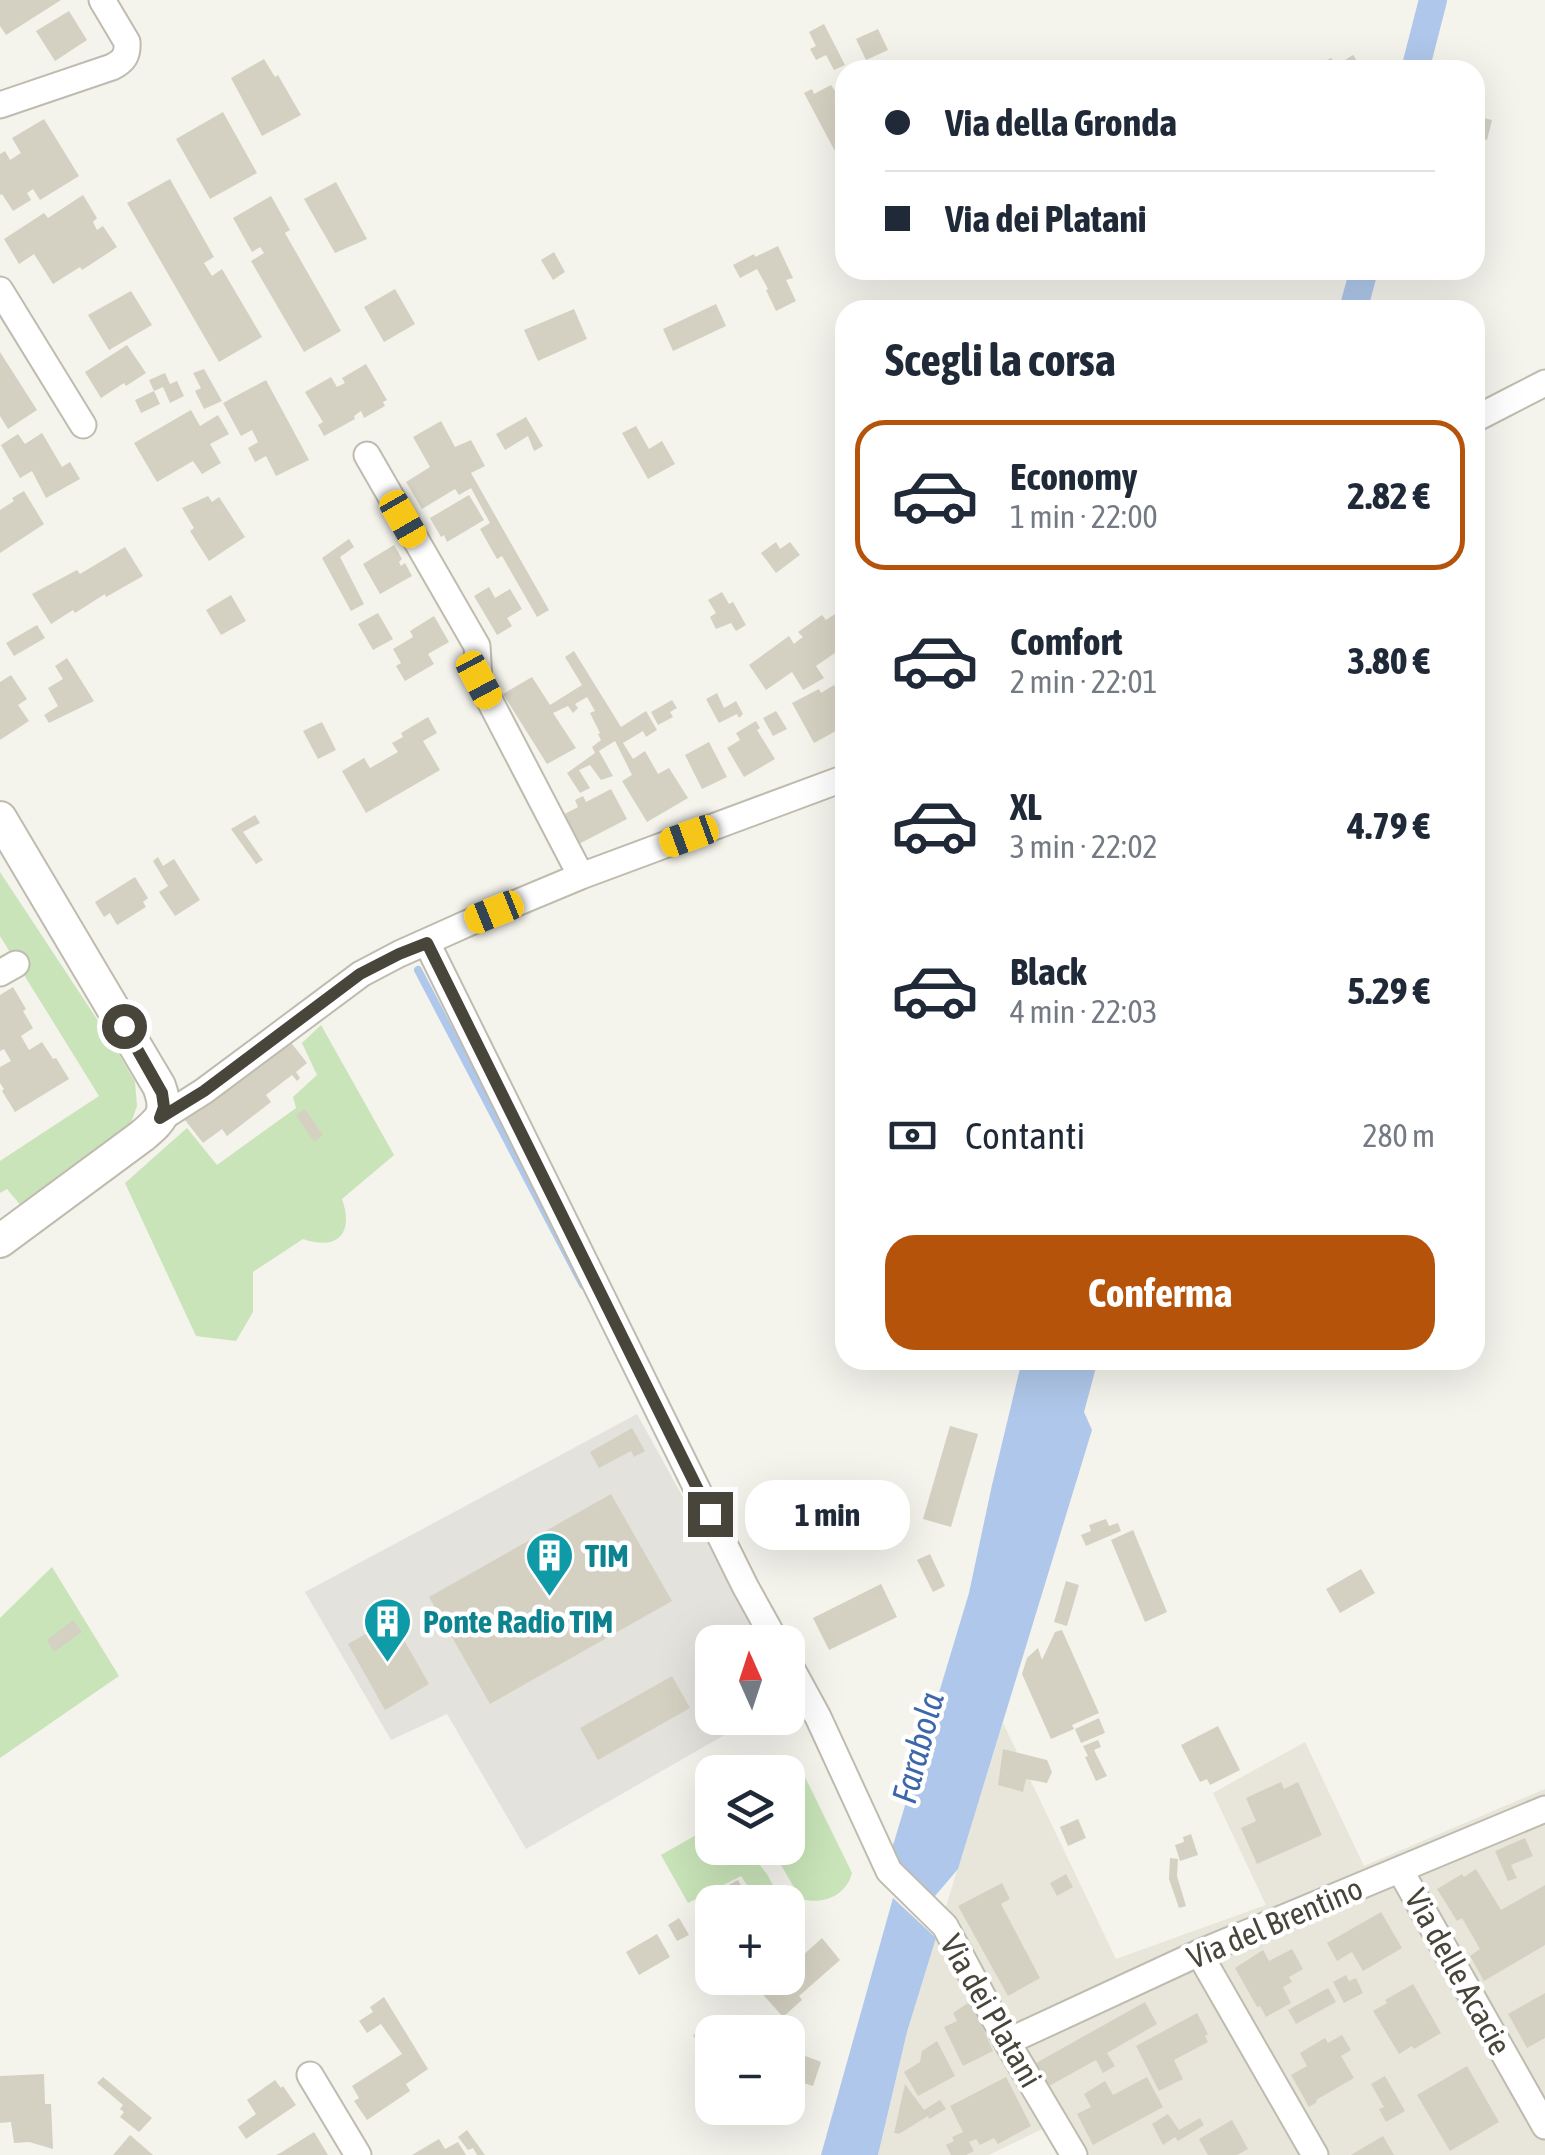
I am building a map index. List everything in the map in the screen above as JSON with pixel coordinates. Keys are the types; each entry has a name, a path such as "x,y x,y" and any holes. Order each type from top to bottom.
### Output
{"street":[{"path":"0,105 112,67 126,56 127,42 102,0"},
{"path":"0,290 82,425"},
{"path":"1485,414 1545,383"},
{"path":"366,455 477,646 479,680 581,876"},
{"path":"0,1242 142,1136 160,1118 204,1091 360,974 581,876 835,782"},
{"path":"0,818 159,1086 164,1107 160,1118"},
{"path":"427,943 767,1625"},
{"name":"Via dei Platani","path":"805,1693 889,1872 945,1926 1074,2155"},
{"name":"Via del Brentino","path":"1007,2042 1199,1954 1545,1808"},
{"name":"Via delle Acacie","path":"1400,1870 1545,2126"},
{"path":"1199,1954 1314,2155"},
{"path":"310,2075 358,2155"}],"shaded area":[{"path":"637,1414 754,1625 695,1625 695,1735 724,1735 526,1849 447,1714 391,1740 305,1592"},
{"path":"1003,1723 1116,1959 1266,1905 1213,1793 1305,1742 1364,1866 1545,1789 1545,2155 1057,2155 1042,2129 989,2155 878,2155 907,2032"}],"green space":[{"path":"0,872 110,1039 135,1082 137,1106 131,1123 22,1207 7,1189 0,1193 0,1161 99,1096 0,936"},
{"path":"321,1025 394,1155 342,1199 346,1221 334,1241 303,1239 253,1272 253,1312 236,1341 196,1336 125,1183 187,1128 217,1165 296,1108 293,1097 317,1075 302,1043"},
{"path":"52,1567 119,1676 0,1758 0,1618"},
{"path":"805,1777 852,1873 839,1893 817,1901 805,1900 805,1885 793,1885 781,1865 805,1865"},
{"path":"695,1836 695,1865 760,1865 773,1885 747,1885 741,1876 723,1885 695,1885 695,1899 688,1903 661,1855"}],"water":[{"path":"1020,1370 1095,1370 1084,1412 1092,1430 958,1869 930,1898 888,1855 969,1593"},
{"path":"893,1898 936,1938 907,2032 878,2155 821,2155"}],"building":[{"path":"0,0 61,0 6,35 0,26"},
{"path":"69,11 87,40 55,61 36,31"},
{"path":"824,24 842,60 835,60 835,70 826,55 816,60 810,49 816,46 809,32"},
{"path":"878,29 888,50 866,60 856,39"},
{"path":"264,59 301,115 262,136 231,78"},
{"path":"831,85 835,91 835,151 804,93 812,89 814,94"},
{"path":"223,112 257,173 210,199 176,139"},
{"path":"1485,118 1492,120 1485,140"},
{"path":"44,119 79,176 40,200 33,189 27,193 31,200 13,211 0,195 0,154 5,151 10,160 21,153 12,138"},
{"path":"170,179 214,257 204,263 212,276 222,269 262,337 219,362 127,203"},
{"path":"336,182 367,239 335,253 304,199"},
{"path":"83,195 97,218 93,222 97,230 103,226 117,247 53,284 34,254 19,264 4,239 44,213 48,218"},
{"path":"271,196 290,230 285,233 341,331 304,352 251,261 264,253 260,247 252,252 233,218"},
{"path":"778,246 793,278 786,280 796,301 776,311 757,269 740,278 733,265"},
{"path":"554,252 565,272 553,280 541,260"},
{"path":"395,289 415,324 384,342 364,307"},
{"path":"131,291 152,325 109,350 88,315"},
{"path":"716,304 726,326 673,351 663,329"},
{"path":"574,309 587,339 538,361 524,330"},
{"path":"127,345 146,373 101,398 85,372"},
{"path":"0,352 37,410 8,429 0,416"},
{"path":"366,364 387,400 383,402 385,406 364,418 361,411 355,419 324,436 318,425 323,422 305,392 331,377 337,387 345,383 342,378"},
{"path":"204,369 222,401 204,409 195,391 201,388 193,373"},
{"path":"165,373 170,384 177,381 184,396 170,403 163,387 154,391 149,380"},
{"path":"266,380 309,460 276,476 266,456 255,462 248,448 258,442 252,430 241,436 223,403"},
{"path":"154,391 160,404 141,413 135,400"},
{"path":"191,410 200,426 218,415 229,434 210,444 221,463 202,474 193,461 157,482 134,443"},
{"path":"526,417 543,446 534,451 528,436 505,450 496,434"},
{"path":"441,421 455,447 471,440 485,466 471,473 549,610 537,617 502,556 497,559 480,529 490,523 471,488 459,495 455,489 422,509 406,482 430,467 413,437"},
{"path":"636,426 649,449 662,441 675,464 648,479 622,433"},
{"path":"42,433 62,467 70,462 80,479 46,498 32,471 20,478 1,445 18,434 25,444"},
{"path":"24,491 44,524 0,553 0,510"},
{"path":"469,495 484,520 447,542 430,518"},
{"path":"208,496 212,502 219,497 245,537 209,561 190,531 194,528 182,508"},
{"path":"349,539 354,547 340,557 364,604 351,611 322,558"},
{"path":"776,542 780,549 790,542 800,555 776,573 761,553"},
{"path":"394,545 402,559 401,566 405,563 412,576 380,594 363,564"},
{"path":"125,547 143,576 51,624 32,594 77,570 80,574"},
{"path":"489,587 495,598 510,589 522,609 507,618 512,626 497,635 474,596"},
{"path":"722,592 729,604 733,602 746,625 736,631 731,623 716,629 710,617 716,613 708,600"},
{"path":"231,595 246,621 221,635 206,610"},
{"path":"378,613 393,639 373,650 358,624"},
{"path":"835,614 835,653 816,666 824,678 803,690 792,672 766,690 749,665 789,636 794,644 803,637 798,632 822,615 826,620"},
{"path":"434,616 449,642 428,654 434,664 405,681 396,666 401,663 393,649 413,637 410,631"},
{"path":"37,625 45,638 14,656 6,643"},
{"path":"574,651 621,727 646,711 657,730 646,737 643,731 623,743 633,759 645,751 658,774 669,768 688,798 647,822 622,781 632,775 615,741 599,751 613,776 601,780 590,765 579,770 590,788 580,793 567,773 595,753 592,747 601,740 590,713 595,711 587,697 575,704 578,708 573,713 568,706 553,713 576,748 547,764 503,694 532,677 550,705 582,685 565,657"},
{"path":"67,658 94,701 49,723 44,715 58,706 48,688 63,679 55,666"},
{"path":"11,675 27,699 18,705 29,721 0,740 0,682"},
{"path":"834,685 835,731 814,743 792,703"},
{"path":"717,693 724,708 736,701 743,714 719,723 706,699"},
{"path":"672,700 677,708 670,712 673,717 658,725 651,712"},
{"path":"776,711 787,729 773,736 763,718"},
{"path":"428,717 437,733 423,741 440,770 366,813 342,771 364,758 370,768 398,752 392,743"},
{"path":"756,721 760,728 757,730 775,759 744,777 727,748 740,740 736,733"},
{"path":"322,722 336,750 318,759 303,731"},
{"path":"709,742 727,777 702,789 685,755"},
{"path":"611,789 627,819 575,846 559,817 578,807 575,800 583,796 586,802"},
{"path":"255,815 260,823 243,832 263,860 256,864 231,829"},
{"path":"158,857 163,866 174,859 200,900 175,916 159,892 168,886 153,861"},
{"path":"135,877 148,898 143,902 146,907 117,925 110,913 104,917 95,902"},
{"path":"13,987 33,1028 21,1036 29,1050 42,1042 69,1079 15,1112 0,1083 0,1067 11,1061 4,1049 0,1051 0,995"},
{"path":"289,1040 307,1063 296,1072 300,1078 297,1081 292,1075 266,1095 271,1102 227,1136 222,1129 203,1143 185,1120"},
{"path":"305,1109 323,1135 314,1142 296,1115"},
{"path":"950,1426 978,1434 951,1527 923,1519"},
{"path":"632,1428 645,1451 634,1457 631,1451 599,1468 590,1452"},
{"name":"TIM","path":"611,1494 672,1601 490,1704 429,1597"},
{"path":"1106,1519 1109,1526 1118,1523 1121,1531 1086,1546 1081,1535 1091,1531 1089,1525"},
{"path":"1133,1530 1167,1612 1145,1622 1111,1540"},
{"path":"930,1554 945,1586 933,1592 917,1560"},
{"path":"1361,1569 1375,1593 1340,1613 1326,1589"},
{"path":"1066,1581 1079,1585 1067,1626 1054,1622"},
{"path":"881,1584 897,1617 829,1650 813,1618"},
{"name":"Ponte Radio TIM","path":"392,1619 429,1684 385,1710 348,1644"},
{"path":"73,1620 82,1632 54,1652 47,1640"},
{"path":"1062,1630 1099,1713 1051,1739 1022,1674 1027,1658 1038,1648 1042,1660 1055,1632"},
{"path":"672,1676 690,1708 598,1760 580,1728"},
{"path":"1099,1718 1105,1733 1081,1743 1075,1729"},
{"path":"1218,1726 1240,1770 1210,1785 1207,1779 1200,1782 1181,1745"},
{"path":"1098,1740 1101,1747 1094,1750 1107,1776 1096,1781 1083,1746"},
{"path":"1003,1749 1047,1760 1052,1772 1047,1783 1026,1779 1023,1792 998,1785"},
{"path":"1281,1782 1284,1789 1298,1782 1322,1835 1257,1864 1241,1828 1256,1821 1246,1798"},
{"path":"1078,1819 1086,1838 1068,1846 1060,1827"},
{"path":"1191,1834 1198,1855 1180,1861 1175,1845"},
{"path":"1525,1838 1533,1856 1511,1865 1517,1878 1508,1881 1495,1851"},
{"path":"1170,1858 1178,1859 1177,1876 1186,1906 1179,1908 1169,1879"},
{"path":"1476,1869 1501,1910 1545,1885 1545,1945 1484,1981 1470,1956 1480,1949 1462,1918 1457,1921 1437,1889"},
{"path":"1066,1874 1073,1887 1057,1896 1050,1883"},
{"path":"1002,1883 1010,1899 1001,1904 1040,1978 1008,1996 958,1906"},
{"path":"1381,1912 1402,1948 1363,1971 1352,1952 1337,1961 1327,1943"},
{"path":"679,1918 689,1935 677,1941 668,1925"},
{"path":"657,1934 670,1957 639,1975 626,1952"},
{"path":"822,1938 840,1960 805,1991 805,1953"},
{"path":"1292,1949 1303,1969 1289,1977 1292,1982 1283,1987 1291,2003 1266,2017 1235,1968 1263,1950 1269,1961"},
{"path":"1346,1975 1349,1981 1356,1978 1363,1993 1344,2003 1333,1982"},
{"path":"1413,1984 1441,2033 1399,2054 1373,2011"},
{"path":"1328,1988 1336,2002 1296,2024 1288,2010"},
{"path":"1545,1993 1545,2038 1527,2048 1508,2014"},
{"path":"763,1995 800,1995 802,2000 781,2015"},
{"path":"384,1997 428,2069 406,2084 410,2091 367,2120 354,2101 359,2098 352,2086 402,2054 381,2024 367,2033 359,2021 373,2012 370,2007"},
{"path":"971,2001 993,2051 963,2066 944,2027 957,2021 953,2013"},
{"path":"1145,2002 1157,2024 1107,2053 1115,2066 1103,2073 1096,2060 1049,2086 1036,2063"},
{"path":"1197,2013 1208,2042 1174,2060 1183,2079 1159,2091 1136,2046"},
{"path":"1342,2035 1351,2050 1341,2056 1354,2078 1309,2107 1291,2075 1307,2066 1300,2053 1325,2038 1328,2043"},
{"path":"937,2041 955,2076 918,2096 904,2072 920,2062 922,2051"},
{"path":"805,2056 821,2062 813,2086 805,2083"},
{"path":"1467,2066 1499,2122 1450,2151 1417,2095"},
{"path":"44,2074 45,2104 51,2104 53,2149 29,2142 14,2143 11,2122 0,2123 0,2076"},
{"path":"1385,2076 1405,2111 1386,2122 1379,2109 1384,2107 1371,2084"},
{"path":"103,2077 152,2118 139,2132 120,2117 123,2105 97,2083"},
{"path":"1006,2077 1031,2126 998,2144 994,2138 980,2145 976,2139 969,2142 974,2151 951,2155 946,2145 963,2132 950,2106"},
{"path":"1147,2077 1163,2107 1093,2145 1077,2114 1091,2107 1084,2094 1105,2081 1113,2095"},
{"path":"275,2080 296,2105 246,2139 238,2127 256,2114 247,2100"},
{"path":"905,2084 924,2110 940,2100 946,2109 899,2134 894,2133"},
{"path":"1168,2114 1179,2130 1200,2118 1204,2125 1163,2145 1152,2124"},
{"path":"1232,2120 1248,2149 1237,2155 1208,2155 1199,2139"},
{"path":"467,2130 485,2155 477,2155 473,2148 468,2150 458,2137"},
{"path":"314,2132 328,2155 276,2155 282,2152"},
{"path":"130,2135 153,2155 113,2155"},
{"path":"1383,2136 1394,2155 1351,2155"},
{"path":"439,2139 445,2149 458,2142 466,2155 412,2155"}],"waterway":[{"name":"Farabola","path":"1418,60 1433,0"},
{"name":"Farabola","path":"1356,300 1361,280"},
{"path":"418,970 583,1285"}],"place":[{"name":"TIM","path":"550,1598"},
{"name":"Ponte Radio TIM","path":"388,1664"}],"route":[{"path":"124,1026 162,1093 164,1107 160,1118 204,1091 360,974 427,943 710,1514"}]}
